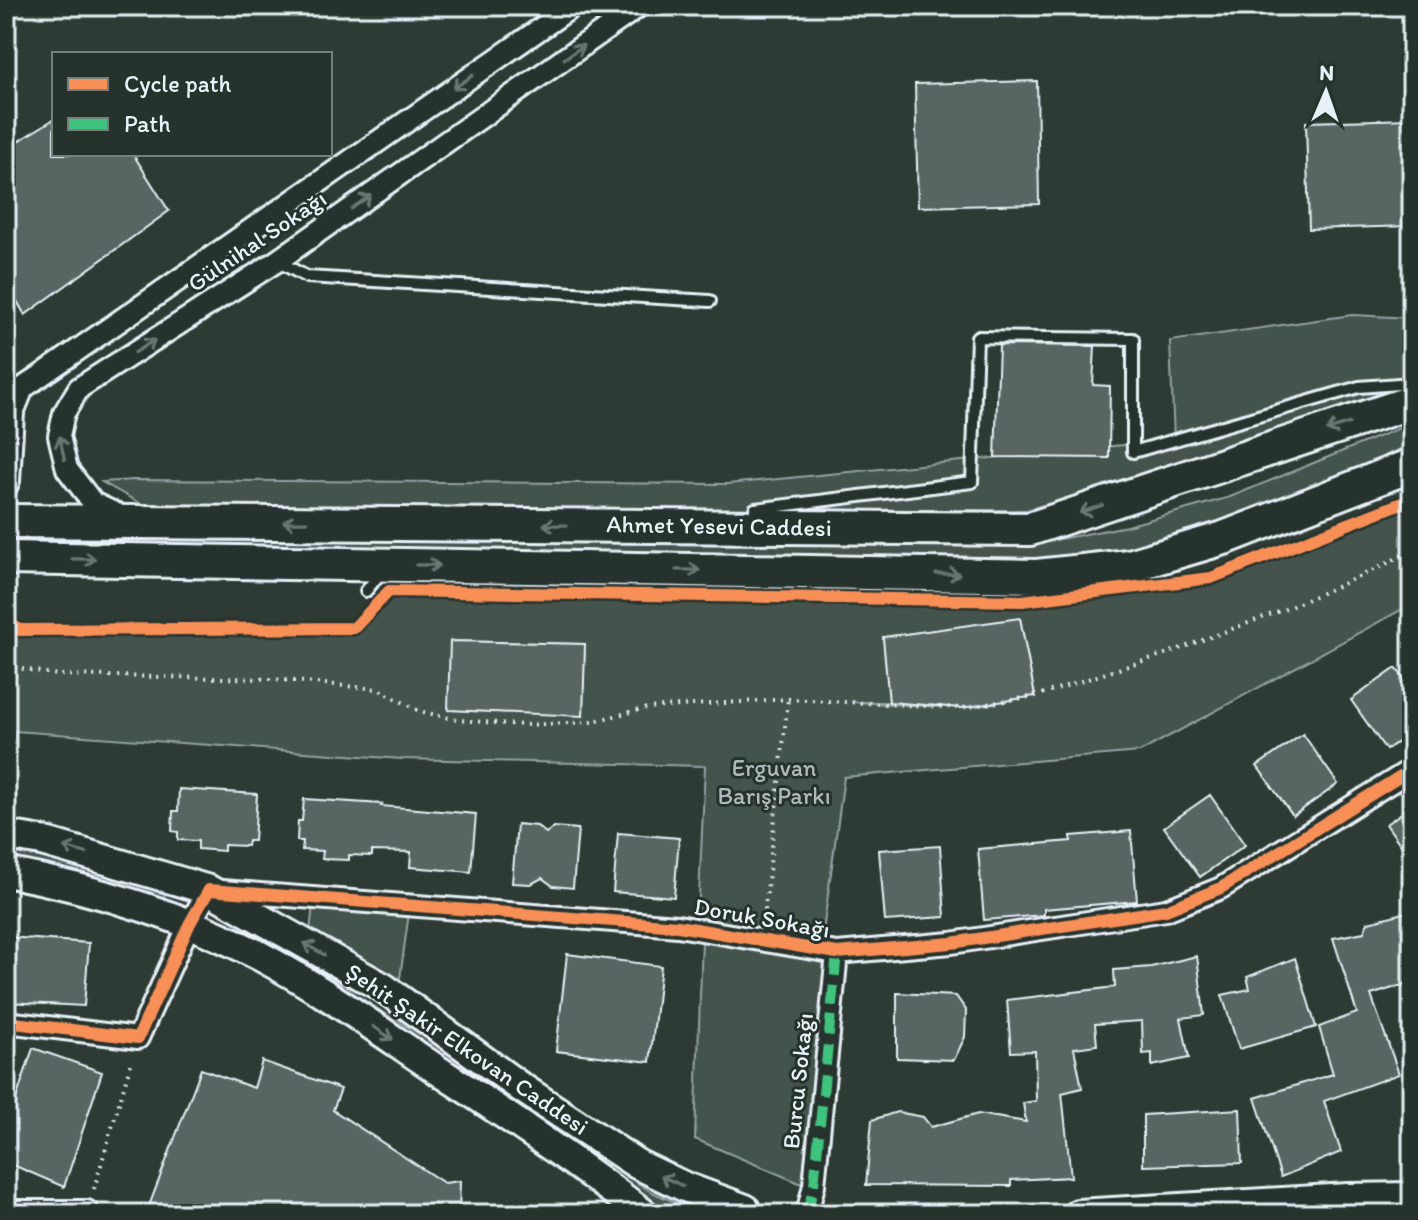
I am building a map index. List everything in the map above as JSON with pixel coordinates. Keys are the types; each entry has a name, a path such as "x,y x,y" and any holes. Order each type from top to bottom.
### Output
{"main road":[{"name":"Ahmet Yesevi Caddesi","path":"6,521 1030,529 1412,402"},
{"name":"Ahmet Yesevi Caddesi","path":"6,558 1037,576 1143,562 1224,538 1412,465"}],"street":[{"name":"Gülnihal Sokağı","path":"6,487 9,481 13,413 23,388 573,6"},
{"name":"Gülnihal Sokağı","path":"131,521 93,503 67,469 59,436 64,413 79,388 277,261 639,6"},
{"name":"Doruk Sokağı","path":"209,890 678,926 837,953 951,943 1166,910 1221,888 1412,769"},
{"name":"Şehit Şakir Elkovan Caddesi","path":"6,835 42,841 209,890 384,988 519,1086 637,1164 685,1187 754,1213"},
{"name":"Şehit Şakir Elkovan Caddesi","path":"6,872 79,886 190,923 261,956 592,1173 644,1214"},
{"path":"6,1022 138,1038 190,923 209,890"},
{"name":"Burcu Sokağı","path":"807,1214 814,1185 837,953"},
{"path":"1078,1214 1412,1197"},
{"path":"6,1211 87,1211"}],"lane":[{"path":"277,261 307,277 710,301"},
{"path":"755,509 972,482 977,337 1133,339 1133,452 1359,387 1412,383"},
{"path":"366,591 388,564"}],"path":[{"path":"6,666 58,675 273,679 378,689 419,711 458,720 523,725 590,722 647,708 788,699 962,708 1035,696 1168,653 1288,608 1412,550"},
{"path":"764,918 788,699"},
{"path":"87,1211 138,1038"}],"green space":[{"path":"1352,315 1412,318 1412,388 1272,440 1026,510 193,511 143,505 102,482 727,484 1174,440 1170,341"},
{"path":"1412,423 1412,444 1258,510 1142,546 1035,559 6,546 6,536 1029,545 1127,526 1230,497"},
{"name":"Erguvan Barış Parkı","path":"1412,499 1412,604 1140,752 844,777 822,939 698,919 705,766 402,759 15,731 6,817 6,620 20,630 354,628 389,591 880,603 1051,600 1211,578","holes":["1020,618 1035,696 962,708 851,702 889,702 883,637","450,641 585,644 583,716"]},
{"path":"6,851 85,865 168,890 163,898 84,877 6,862"},
{"path":"313,904 409,913 399,985 310,932"},
{"path":"251,925 384,1013 445,1049 541,1119 650,1191 690,1209 687,1214 667,1214 605,1169 250,933"},
{"path":"702,940 831,958 802,1184 695,1139"}],"building":[{"path":"1037,81 1039,204 918,207 915,84"},
{"path":"1412,119 1412,226 1309,229 1306,122"},
{"path":"52,120 52,156 134,156 169,211 25,315 6,282 6,149"},
{"path":"999,345 1095,346 1093,385 1110,386 1109,458 995,457"},
{"path":"1020,618 1035,696 962,708 889,702 883,637"},
{"path":"450,641 585,644 583,716 448,710"},
{"path":"1396,668 1412,690 1412,732 1386,750 1351,700"},
{"path":"1303,734 1338,784 1293,816 1257,766"},
{"path":"179,789 257,794 254,841 248,841 247,846 224,845 224,851 198,849 198,841 178,840 178,832 172,831 173,811 178,811"},
{"path":"1210,795 1245,845 1200,877 1164,827"},
{"path":"304,799 476,814 471,872 410,867 411,852 372,851 372,856 349,855 349,860 322,859 323,851 302,850 303,841 297,841"},
{"path":"1412,806 1412,861 1386,824"},
{"path":"517,824 537,826 546,833 554,827 578,829 573,888 553,886 542,878 531,884 512,883"},
{"path":"1131,831 1137,901 1044,909 1044,915 984,920 978,849 1071,841 1071,836"},
{"path":"618,833 679,838 674,897 613,892"},
{"path":"940,846 945,917 885,921 879,850"},
{"path":"1412,911 1412,982 1371,995 1399,1074 1324,1101 1341,1152 1281,1177 1255,1098 1333,1074 1319,1027 1357,1013 1333,938 1364,932 1368,922"},
{"path":"8,937 89,943 84,1006 6,1002"},
{"path":"567,954 661,966 650,1062 556,1051"},
{"path":"1197,956 1204,1015 1181,1018 1189,1058 1152,1066 1152,1053 1143,1054 1142,1021 1095,1024 1097,1045 1074,1048 1082,1088 1062,1093 1071,1177 1011,1180 1011,1186 866,1185 872,1120 897,1112 923,1117 931,1127 978,1114 1026,1122 1023,1103 1036,1101 1035,1051 1011,1052 1007,1000 1115,987 1114,970 1151,967"},
{"path":"1295,958 1316,1027 1239,1049 1222,995 1250,989 1247,977"},
{"path":"897,993 956,996 966,1010 965,1037 954,1060 897,1058"},
{"path":"33,1048 102,1072 64,1187 6,1162 6,1129"},
{"path":"262,1061 341,1089 333,1110 444,1183 460,1181 459,1214 146,1214 201,1069 254,1088"},
{"path":"1240,1109 1242,1163 1143,1166 1143,1115"}],"marked path":[{"path":"807,1214 814,1185 837,953"}],"cycle path":[{"path":"6,620 19,630 354,628 389,591 1022,601 1211,578 1412,499"},
{"path":"6,1022 138,1038 190,923 209,890 678,926 837,953 951,943 1166,910 1221,888 1412,769"}]}
